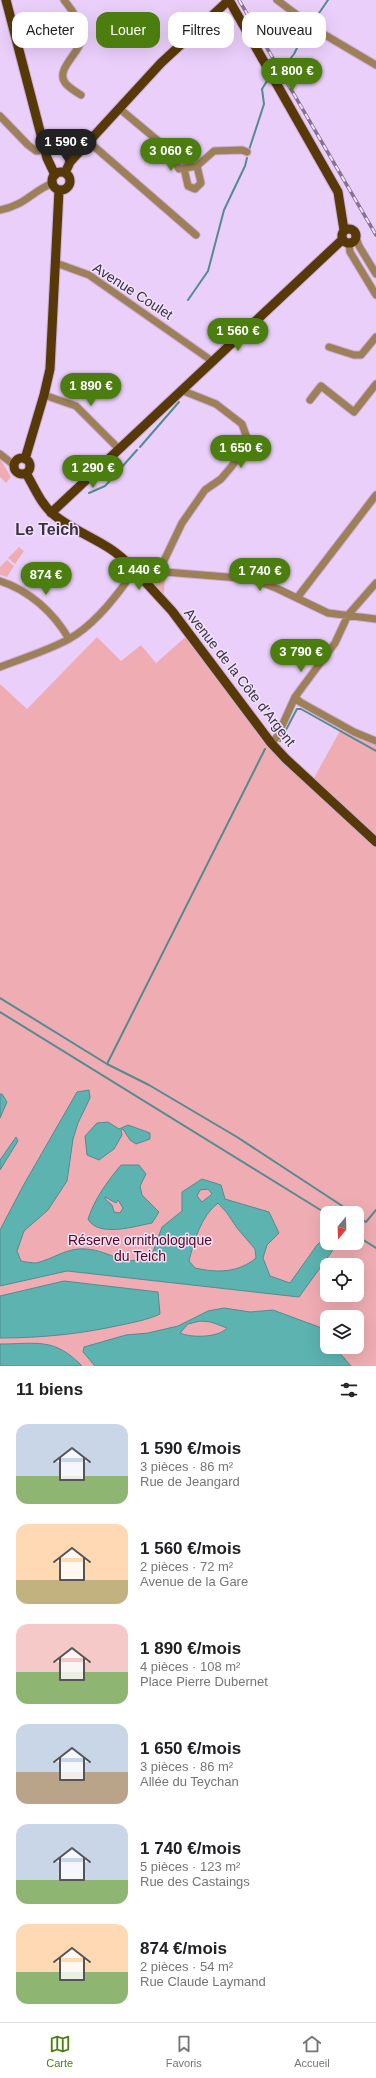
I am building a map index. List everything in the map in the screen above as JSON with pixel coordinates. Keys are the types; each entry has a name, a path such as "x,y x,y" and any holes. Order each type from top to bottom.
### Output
{"main road":[{"path":"6,0 44,150 54,179 55,187 59,190 51,356 44,395 24,459"},
{"path":"65,173 70,162 161,63 229,0 338,192 345,237"},
{"path":"54,179 60,173 65,173"},
{"path":"59,190 65,189 69,186 70,180 65,173"},
{"path":"51,513 180,390 345,237 351,229 355,235"},
{"path":"18,459 24,459 30,464 29,470 26,474 18,474 14,470 14,465 18,459"},
{"name":"Avenue de la Côte d'Argent","path":"26,474 41,500 51,513 96,541 135,571 182,624 272,744 286,759 376,842"}],"street":[{"path":"64,0 81,25 82,36 78,50 64,68 62,74 65,83 81,95"},
{"path":"277,0 320,32 376,65"},
{"path":"120,109 169,150 179,168 197,166 214,151 242,150 247,152"},
{"path":"0,116 28,145 36,151 44,150"},
{"path":"89,142 196,235"},
{"path":"184,168 188,186 195,189 201,183 197,166"},
{"path":"0,210 20,204 54,179"},
{"path":"355,235 359,246 376,274"},
{"path":"345,237 350,252 376,295"},
{"name":"Avenue Coulet","path":"56,263 88,275 212,361"},
{"path":"329,347 354,355 361,355 376,337"},
{"path":"310,400 321,386 354,412 376,384"},
{"path":"159,571 182,523 206,490 221,479 232,466 247,438 242,424 216,404 180,390"},
{"path":"44,395 76,406 119,449"},
{"path":"0,454 14,465"},
{"path":"297,598 376,495"},
{"path":"0,667 69,639 101,612 135,571 159,571 252,579 328,613 376,619"},
{"path":"0,581 39,602 55,619 69,639"},
{"path":"272,744 277,737 295,697 335,642 348,615 376,583"},
{"path":"295,697 300,702 331,720 376,741"}],"green space":[{"path":"0,459 11,477 6,483 0,477"},
{"path":"19,547 24,551 15,564 8,558"},
{"path":"7,560 14,566 7,577 0,575 0,567"},
{"path":"149,574 165,575 164,594 147,576"},
{"name":"Réserve ornithologique du Teich","path":"190,633 276,743 314,778 342,727 376,744 376,1366 0,1366 0,684 27,709 97,637 121,661 141,645 156,663"}],"shaded area":[{"path":"89,1090 90,1098 78,1123 73,1139 67,1181 48,1210 24,1231 17,1251 21,1261 36,1263 67,1251 79,1249 95,1250 117,1258 132,1261 151,1257 162,1227 182,1211 182,1192 202,1179 221,1185 225,1199 269,1212 279,1233 267,1245 263,1258 270,1276 290,1283 320,1242 320,1250 333,1250 327,1258 320,1258 320,1268 299,1297 67,1271 0,1286 0,1230 23,1186 77,1092","holes":["208,1189 212,1194 202,1202 197,1196 200,1190","218,1203 237,1228 255,1249 256,1258 242,1267 235,1269 211,1271 195,1268 189,1261 199,1229 207,1215"]},
{"path":"0,1094 2,1094 7,1102 0,1118"},
{"path":"108,1122 119,1129 128,1125 150,1133 150,1139 136,1144 130,1140 123,1129 121,1130 122,1135 114,1149 99,1160 87,1155 85,1136 97,1123"},
{"path":"16,1137 18,1141 0,1170 0,1160"},
{"path":"121,1165 139,1165 146,1174 140,1186 142,1195 159,1212 152,1223 118,1229 100,1228 93,1225 88,1219 98,1197","holes":["105,1197 116,1203 118,1200 123,1208 120,1213 114,1212 112,1205 105,1199"]},
{"path":"64,1281 158,1292 160,1314 141,1321 91,1331 46,1336 0,1338 0,1296"},
{"path":"224,1308 250,1312 273,1310 320,1327 320,1354 341,1354 351,1366 95,1366 83,1352 84,1347 126,1335 148,1333 178,1326 208,1311","holes":["200,1321 211,1322 227,1328 217,1334 204,1336 191,1336 180,1333 188,1324"]},
{"path":"35,1343 54,1346 63,1350 82,1366 0,1366 0,1344"}],"waterway":[{"path":"320,12 328,0"},
{"path":"287,63 297,48"},
{"path":"249,150 264,104 262,89 267,81"},
{"path":"188,300 208,271 224,210 245,166 247,158"},
{"path":"140,447 179,402"},
{"path":"121,468 137,450"},
{"path":"89,493 105,486 117,473"},
{"path":"280,741 297,709 301,709 376,751"},
{"path":"107,1064 265,749"},
{"path":"0,998 107,1064 149,1085 237,1137 342,1206"},
{"path":"0,1012 320,1210"},
{"path":"364,1221 366,1222 376,1210"},
{"path":"364,1240 376,1248"}],"railway":[{"path":"239,0 376,235"}],"district":[{"name":"Le Teich","path":"47,529"}]}
